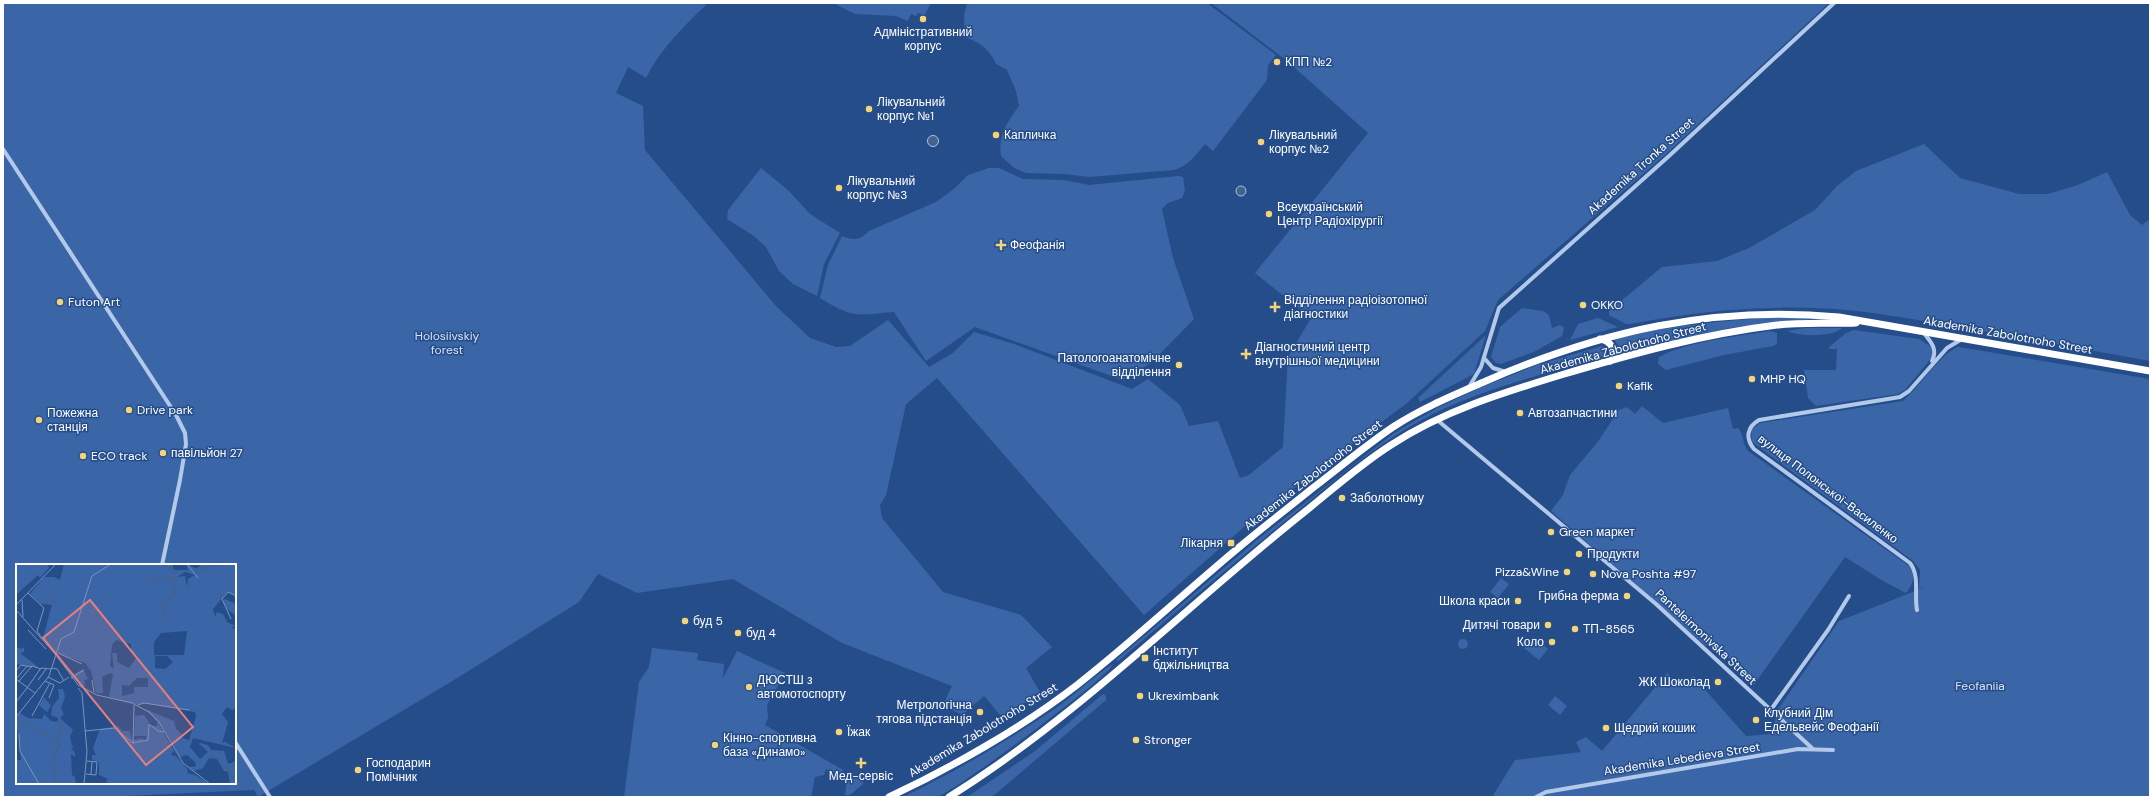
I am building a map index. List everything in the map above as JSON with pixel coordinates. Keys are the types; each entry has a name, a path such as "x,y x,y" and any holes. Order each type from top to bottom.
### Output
{"highway":[{"name":"Akademika Zabolotnoho Street","path":"889,797 951,765 1062,696 1094,672 1242,545 1366,446 1395,425 1431,405 1560,351 1630,330 1678,321 1744,315 1819,315 1964,338 2150,371"},
{"name":"Akademika Zabolotnoho Street","path":"949,797 1013,755 1060,719 1261,547 1373,457 1436,419 1517,389 1610,361 1749,329 1798,323 1862,322"},
{"path":"1600,339 1605,340 1612,346 1614,351 1610,361"}],"street":[{"name":"Akademika Tronka Street","path":"1468,389 1478,373 1484,358 1499,308 1669,156 1834,3"},
{"path":"3,149 172,409 185,433 184,463 162,564"},
{"name":"вулиця Полонської-Василенко","path":"1921,331 1931,342 1935,351 1929,367"},
{"name":"вулиця Полонської-Василенко","path":"1917,610 1915,596 1916,570 1910,563 1754,448 1749,443 1748,436 1752,424 1759,420 1900,397 1909,391 1947,348 1964,338"},
{"path":"1484,358 1493,368 1498,371 1507,372"},
{"name":"Panteleimonivska Street","path":"1436,419 1656,604 1770,711 1813,749"},
{"path":"1770,711 1828,630 1849,596"},
{"path":"236,744 270,797"},
{"name":"Akademika Lebedieva Street","path":"1536,797 1546,792 1798,749 1833,750"}],"green space":[{"name":"Holosiivskiy forest","path":"3,3 708,3 666,47 646,78 628,67 616,93 643,106 645,150 776,306 810,338 836,347 850,346 888,320 929,367 953,353 974,332 1014,344 1132,389 1148,379 1180,405 1189,426 1218,421 1240,478 1249,475 1283,447 1288,357 1311,318 1255,273 1368,133 1287,61 1211,3 1829,3 1667,153 1498,300 1485,331 1407,403 1252,520 1144,615 937,378 906,404 886,495 880,505 882,518 943,592 1021,615 1052,647 1026,668 1041,694 1001,716 984,696 962,715 943,705 952,686 842,643 733,579 637,593 598,574 579,602 454,680 258,797 254,790 105,797 3,797"},
{"path":"833,3 931,3 924,16 918,13 916,16 911,14 908,21 896,16 855,14"},
{"path":"967,3 1207,3 1276,55 1268,65 1267,80 1213,151 1205,144 1191,160 1179,168 1174,170 1089,177 1064,174 1026,173 1014,168 1001,156 1000,149 1004,130 1019,106 1016,91 1007,70 996,64 991,54 984,47 965,37 964,15"},
{"path":"1924,144 1960,178 2019,194 2048,194 2078,185 2107,172 2130,215 2142,225 2150,219 2150,361 1922,321 1849,310 1789,308 1744,309 1676,316 1631,324 1626,324 1609,315 1609,311 1662,267 1717,261 1749,248 1815,210 1837,186 1856,171"},
{"path":"761,168 789,191 810,214 840,233 824,264 817,296 793,284 779,271 766,247 754,236 727,219 728,210"},
{"path":"989,168 999,168 1023,179 1064,180 1089,185 1178,176 1183,177 1185,190 1182,198 1168,203 1162,209 1173,258 1194,319 1151,363 1123,380 975,327 926,361 894,312 856,314 831,305 820,298 828,265 842,236 850,239 860,238 869,231 936,202 955,188 968,175"},
{"path":"1522,308 1543,311 1549,315 1552,328 1560,325 1564,328 1562,336 1536,351 1501,364 1496,363 1491,357 1500,327"},
{"path":"1800,317 1815,319 1729,328 1618,354 1618,346 1613,337 1706,323"},
{"path":"1598,318 1618,327 1570,340 1578,324"},
{"path":"1805,328 1842,328 1831,333 1815,335 1793,333 1788,331"},
{"path":"1854,330 1919,339 1931,347 1933,356 1905,390 1898,394 1816,406 1808,398 1804,370 1836,370 1837,349 1829,349 1829,347 1846,333"},
{"path":"1770,331 1777,333 1777,344 1773,346 1724,355 1666,370 1658,364 1659,357 1683,347 1713,340"},
{"path":"1486,335 1474,374 1420,402 1418,398"},
{"path":"1602,346 1607,349 1605,356 1521,380 1479,394 1439,411 1403,431 1370,453 1337,478 1123,657 1118,661 1116,660 1257,540 1394,433 1439,407 1482,387 1537,365"},
{"name":"Feofaniia","path":"1959,347 2150,379 2150,797 1492,797 1515,760 1581,752 1576,742 1586,737 1602,751 1667,673 1680,687 1693,676 1746,736 1771,734 1779,708 1839,621 1928,586 1919,589 1920,570 1912,560 1756,445 1752,441 1751,430 1760,423 1903,401 1945,355"},
{"path":"1642,406 1663,423 1728,408 1733,429 1738,428 1740,430 1748,451 1909,566 1913,580 1906,593 1883,581 1845,557 1753,686 1742,677 1746,673 1710,642 1706,646 1551,511 1563,495 1570,475 1597,443 1619,410 1627,407 1635,414"},
{"path":"1501,578 1509,584 1498,598 1490,592"},
{"path":"1461,639 1465,639 1468,644 1465,649 1461,649 1458,646 1458,642"},
{"path":"1536,639 1548,649 1539,660 1524,648 1531,640"},
{"name":"Кінно-спортивна база «Динамо»","path":"652,648 698,653 697,660 724,664 723,678 737,651 785,673 767,705 768,718 765,725 843,770 840,775 826,769 824,775 815,777 811,797 624,797 639,682 649,667"},
{"path":"1113,664 1106,673 1062,709 1001,755 950,790 933,798 903,797 961,767 1017,734 1061,705"},
{"path":"1103,694 1106,696 1106,700 992,797 967,797 1035,751"},
{"path":"1555,696 1567,706 1560,715 1548,705"},
{"path":"856,777 863,780 863,784 850,795 845,795 847,780"}],"shaded area":[{"path":"933,135 937,137 939,141 937,145 933,147 929,145 927,141 929,137"},
{"path":"1241,186 1246,191 1241,196 1236,191"}],"place":[{"name":"Адміністративний корпус","path":"923,19"},
{"name":"КПП №2","path":"1277,62"},
{"name":"Лікувальний корпус №1","path":"869,109"},
{"name":"Капличка","path":"996,135"},
{"name":"Лікувальний корпус №2","path":"1261,142"},
{"name":"Лікувальний корпус №3","path":"839,188"},
{"name":"Всеукраїнський Центр Радіохірургії","path":"1269,214"},
{"name":"Феофанія","path":"1001,245"},
{"name":"Futon Art","path":"60,302"},
{"name":"OKKO","path":"1583,305"},
{"name":"Відділення радіоізотопної діагностики","path":"1275,307"},
{"name":"Діагностичний центр внутрішньої медицини","path":"1246,354"},
{"name":"Патологоанатомічне відділення","path":"1179,365"},
{"name":"MHP HQ","path":"1752,379"},
{"name":"Kafik","path":"1619,386"},
{"name":"Drive park","path":"129,410"},
{"name":"Автозапчастини","path":"1520,413"},
{"name":"Пожежна станція","path":"39,420"},
{"name":"павільйон 27","path":"163,453"},
{"name":"ECO track","path":"83,456"},
{"name":"Заболотному","path":"1342,498"},
{"name":"Green маркет","path":"1551,532"},
{"name":"Лікарня","path":"1231,543"},
{"name":"Продукти","path":"1579,554"},
{"name":"Pizza&Wine","path":"1567,572"},
{"name":"Nova Poshta #97","path":"1593,574"},
{"name":"Грибна ферма","path":"1627,596"},
{"name":"Школа краси","path":"1518,601"},
{"name":"буд 5","path":"685,621"},
{"name":"Дитячі товари","path":"1548,625"},
{"name":"ТП-8565","path":"1575,629"},
{"name":"буд 4","path":"738,633"},
{"name":"Коло","path":"1552,642"},
{"name":"Інститут бджільництва","path":"1145,658"},
{"name":"ЖК Шоколад","path":"1718,682"},
{"name":"ДЮСТШ з автомотоспорту","path":"749,687"},
{"name":"Ukreximbank","path":"1140,696"},
{"name":"Метрологічна тягова підстанція","path":"980,712"},
{"name":"Клубний Дім Едельвейс Феофанії","path":"1756,720"},
{"name":"Щедрий кошик","path":"1606,728"},
{"name":"Їжак","path":"839,732"},
{"name":"Stronger","path":"1136,740"},
{"name":"Кінно-спортивна база «Динамо»","path":"715,745"},
{"name":"Мед-сервіс","path":"861,763"},
{"name":"Господарин Помічник","path":"358,770"}]}
